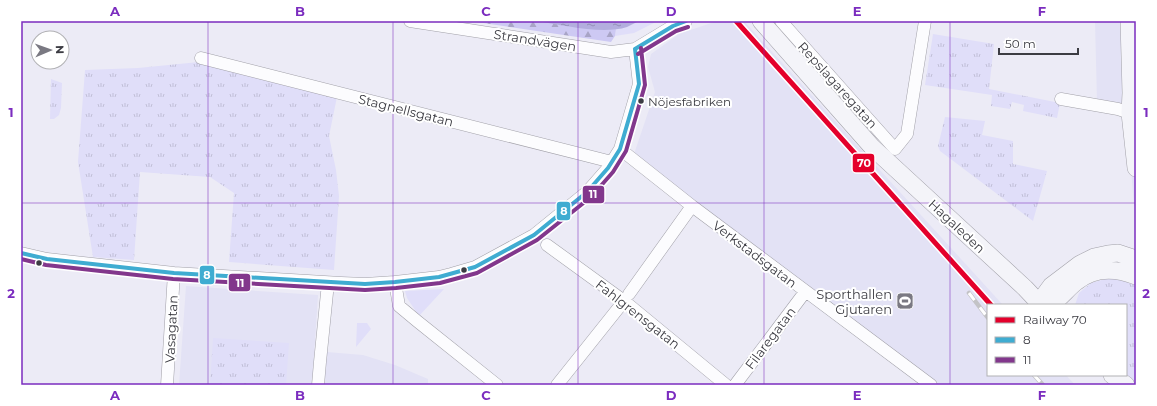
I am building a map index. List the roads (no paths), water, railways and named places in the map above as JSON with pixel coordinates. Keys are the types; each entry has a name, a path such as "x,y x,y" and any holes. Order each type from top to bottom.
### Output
{"street":[{"name":"Strandvägen","path":"410,21 611,52 635,49"},
{"path":"21,253 47,259 174,273 328,283 365,284 395,282 439,276 475,267 509,250 534,235 587,192 608,168 620,149 639,84 635,49 673,26 686,21"},
{"name":"Hagaleden","path":"761,21 872,147 882,164 936,220 958,242 1036,302"},
{"name":"Repslagaregatan","path":"781,21 895,149 907,134 925,21"},
{"path":"1129,21 1131,93 1136,168"},
{"name":"Stagnellsgatan","path":"201,58 612,162"},
{"path":"1061,99 1133,113"},
{"name":"Verkstadsgatan","path":"620,149 692,206 930,385"},
{"path":"557,385 626,298 692,206"},
{"name":"Fahlgrensgatan","path":"548,245 626,298 726,385"},
{"path":"1036,302 1040,289 1051,286 1080,264 1094,257 1118,253 1134,262"},
{"path":"1036,302 1070,288 1077,281 1087,275 1099,271 1114,270 1134,262"},
{"name":"Vasagatan","path":"167,385 174,273"},
{"path":"395,282 399,306 497,385"},
{"path":"318,385 328,283"},
{"path":"1068,304 1070,288"},
{"name":"Filaregatan","path":"735,385 805,292"},
{"path":"1103,376 1118,381"}],"water":[{"path":"537,21 639,21 627,27 617,29 594,30"}],"railway":[{"path":"969,293 987,317"},
{"path":"1035,376 1043,385"}],"rail line":[{"name":"70","path":"736,21 990,304"}],"place":[{"name":"Nöjesfabriken","path":"641,101"},
{"name":"Sporthallen Gjutaren","path":"905,301"}]}
